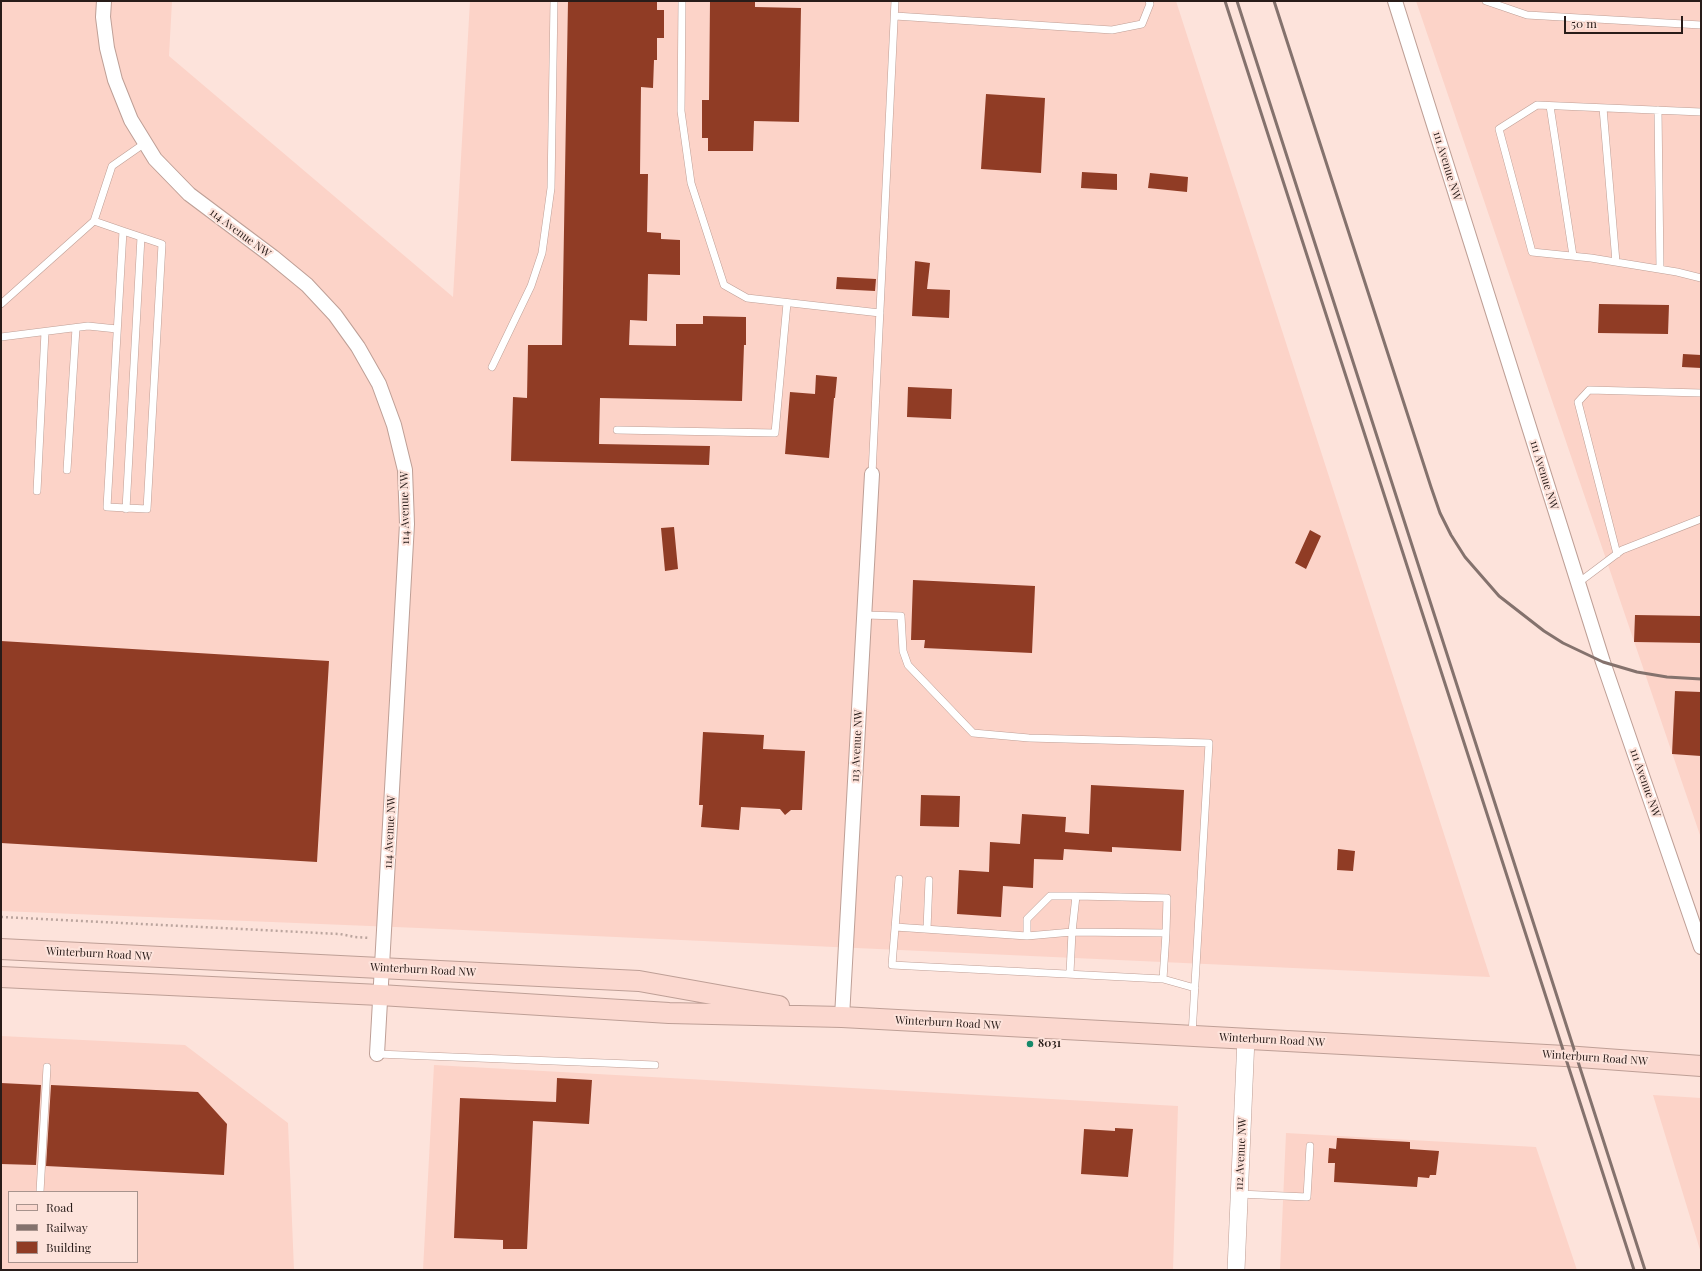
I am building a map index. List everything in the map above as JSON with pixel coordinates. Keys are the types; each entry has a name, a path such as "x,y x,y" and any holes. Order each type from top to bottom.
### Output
{"main road":[{"name":"Winterburn Road NW","path":"1,950 382,967 639,981 842,1017"},
{"name":"Winterburn Road NW","path":"1,977 380,995 668,1013 842,1017 1246,1038 1557,1055 1701,1066"}],"street":[{"name":"114 Avenue NW","path":"104,1 103,17 107,48 115,80 131,120 155,159 189,194 273,257 307,285 335,314 358,347 379,384 394,425 404,470 407,524 377,1054"},
{"name":"111 Avenue NW","path":"1395,1 1603,662 1701,947"},
{"name":"113 Avenue NW","path":"842,1017 872,474"},
{"name":"112 Avenue NW","path":"1236,1270 1246,1038"}],"lane":[{"path":"492,367 531,286 542,253 551,188 554,1"},
{"path":"682,1 681,110 690,176 724,285 747,298 880,313"},
{"path":"872,474 895,1"},
{"path":"895,16 1112,30 1142,24 1150,4 1149,1"},
{"path":"1486,1 1527,14 1701,25"},
{"path":"1701,112 1536,105 1500,129 1532,252 1616,262 1660,269 1701,278"},
{"path":"1550,106 1573,256"},
{"path":"1603,108 1616,262"},
{"path":"1658,110 1660,269"},
{"path":"1,304 94,221 112,166 145,143"},
{"path":"94,221 162,244 146,509 107,507 123,231"},
{"path":"126,509 141,237"},
{"path":"617,430 775,433 787,303"},
{"path":"1,337 88,326 117,329"},
{"path":"67,470 76,328"},
{"path":"37,491 45,332"},
{"path":"1617,554 1578,402 1589,390 1701,393"},
{"path":"1578,583 1622,550 1701,519"},
{"path":"864,615 901,616 903,651 908,665 973,733 1029,738 1209,743 1192,1036"},
{"path":"898,879 892,965 1163,979 1195,988"},
{"path":"927,929 929,880"},
{"path":"1027,936 1027,920 1050,896 1167,898 1163,979"},
{"path":"1070,973 1076,896"},
{"path":"895,927 1027,936 1072,932 1166,933"},
{"path":"377,1054 655,1065"},
{"path":"40,1191 46,1067"},
{"path":"1239,1194 1307,1197 1310,1146"}],"path":[{"path":"1,917 340,934 355,937 384,938"}],"shaded area":[{"path":"1,1 172,1 169,56 453,297 470,1 1176,1 1490,977 419,928 1,911"},
{"path":"1416,1 1701,1 1701,838"},
{"path":"1,1036 185,1045 288,1123 294,1270 1,1270"},
{"path":"434,1065 1178,1106 1173,1270 423,1270"},
{"path":"1653,1095 1701,1098 1701,1253"},
{"path":"1286,1133 1536,1147 1577,1270 1280,1270"}],"building":[{"path":"568,1 657,1 657,10 664,10 664,38 657,38 657,60 654,60 653,88 641,87 640,174 648,174 647,232 661,233 661,239 680,240 680,275 648,274 647,321 630,320 629,345 676,346 676,324 703,324 703,316 746,317 746,345 744,345 742,401 600,398 599,444 710,446 709,465 511,461 513,397 527,398 528,345 562,345"},
{"path":"710,1 755,1 755,7 801,8 799,122 754,121 753,151 708,151 708,138 702,138 702,100 709,100"},
{"path":"986,94 1045,98 1041,173 981,169"},
{"path":"1082,172 1117,174 1117,190 1081,188"},
{"path":"1150,173 1188,177 1187,192 1148,188"},
{"path":"915,261 930,263 927,289 950,290 949,318 912,316"},
{"path":"837,277 876,279 875,291 836,289"},
{"path":"1599,304 1669,305 1668,334 1598,333"},
{"path":"1683,354 1701,355 1701,368 1682,367"},
{"path":"816,375 837,377 829,458 785,454 790,392 815,394"},
{"path":"908,387 952,389 951,419 907,417"},
{"path":"674,527 678,569 665,571 661,528"},
{"path":"1310,530 1321,536 1306,569 1295,563"},
{"path":"913,580 1035,586 1032,653 924,648 925,640 911,640"},
{"path":"1635,615 1701,616 1701,643 1634,642"},
{"path":"1,641 329,661 317,862 1,843"},
{"path":"1675,691 1701,692 1701,756 1672,754"},
{"path":"703,732 764,735 763,749 805,751 802,810 791,810 785,815 780,809 741,807 739,830 701,827 703,805 699,805"},
{"path":"1091,785 1184,790 1181,851 1112,847 1112,852 1064,849 1063,860 1034,859 1033,888 1003,886 1001,917 957,914 959,870 989,872 990,842 1020,844 1022,814 1066,817 1065,832 1089,834"},
{"path":"921,795 960,796 959,827 920,826"},
{"path":"1338,849 1355,851 1353,871 1337,870"},
{"path":"557,1078 592,1080 589,1124 533,1121 527,1249 503,1249 503,1240 454,1238 460,1098 556,1102"},
{"path":"1,1083 41,1085 36,1165 1,1164"},
{"path":"51,1085 198,1092 227,1124 224,1175 46,1166"},
{"path":"1115,1128 1133,1129 1128,1177 1081,1174 1084,1129 1115,1131"},
{"path":"1337,1138 1410,1142 1410,1149 1439,1151 1436,1175 1430,1175 1429,1178 1418,1177 1417,1187 1334,1182 1335,1163 1328,1163 1329,1148 1336,1149"}],"railway":[{"path":"1225,1 1634,1270"},
{"path":"1237,1 1645,1270"},
{"path":"1274,1 1431,487 1440,513 1451,535 1465,557 1499,596 1544,631 1563,643 1603,662 1637,672 1667,677 1701,679"}],"place":[{"name":"8031","path":"1030,1044"}]}
